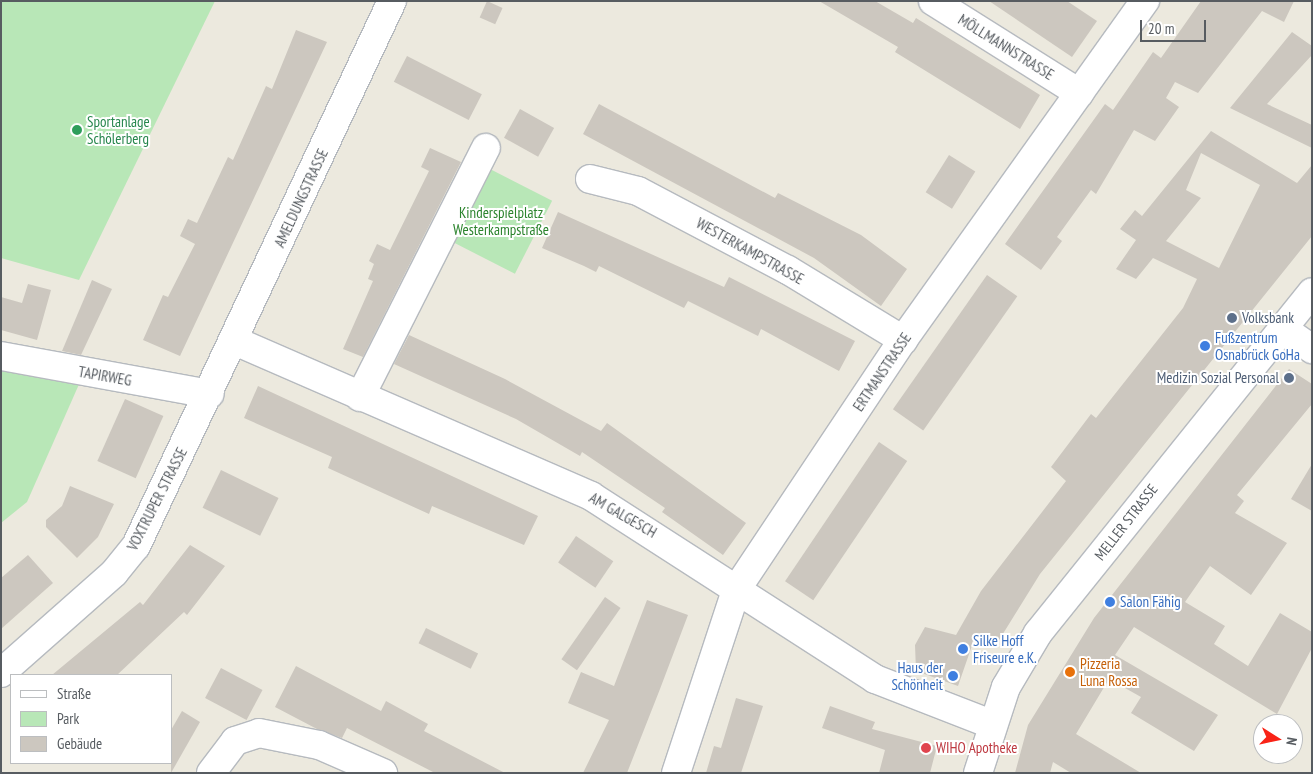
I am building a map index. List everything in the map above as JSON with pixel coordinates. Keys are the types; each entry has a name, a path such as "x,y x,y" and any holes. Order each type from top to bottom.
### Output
{"street":[{"name":"AMELDUNGSTRASSE","path":"210,394 392,1"},
{"name":"MÖLLMANNSTRASSE","path":"933,1 1079,93"},
{"name":"ERTMANSTRASSE","path":"676,773 736,590 903,340 1145,1"},
{"path":"360,397 486,148"},
{"name":"WESTERKAMPSTRASSE","path":"590,179 638,190 788,270 903,340"},
{"name":"MELLER STRASSE","path":"978,773 991,724 1038,633 1312,292"},
{"path":"1282,328 1312,349"},
{"name":"AM GALGESCH","path":"235,341 360,397 592,496 651,530 736,590 875,679 991,724"},
{"name":"TAPIRWEG","path":"1,356 210,394"},
{"name":"VOXTRUPER STRASSE","path":"1,673 114,573 136,546 210,394"},
{"path":"211,773 235,741 259,734 319,745 383,773"}],"green space":[{"name":"Sportanlage Schölerberg","path":"1,1 215,1 79,280 1,258"},
{"name":"Kinderspielplatz Westerkampstraße","path":"488,168 552,201 515,274 451,241"},
{"path":"1,364 80,382 27,502 1,523"}],"building":[{"path":"487,1 503,8 495,24 480,17"},
{"path":"819,1 875,1 913,23 916,18 1040,95 1020,129 895,52 898,47"},
{"path":"989,1 1067,1 1097,21 1072,57"},
{"path":"1201,1 1294,1 1284,22 1262,11 1198,93 1175,82 1166,98 1179,107 1155,141 1134,130 1096,194 1091,190 1057,237 1062,241 1041,270 1005,244 1105,104 1113,110 1153,52 1161,58"},
{"path":"296,30 327,42 180,356 143,340 163,295 168,297 195,244 180,236 188,219 197,223 228,157 233,160 266,86 272,89"},
{"path":"1292,32 1312,46 1312,55 1267,104 1312,125 1312,148 1230,108"},
{"path":"407,56 482,94 469,120 394,82"},
{"path":"599,104 775,198 778,193 861,235 907,269 881,306 814,258 583,134"},
{"path":"520,109 554,128 538,157 504,138"},
{"path":"1211,131 1297,183 1312,165 1312,236 1040,574 996,645 976,634 958,686 916,671 915,645 925,627 956,635 981,591 1066,481 1051,467 1091,414 1096,418 1183,308 1197,279 1153,258 1136,279 1116,269 1136,240 1120,229 1135,210 1142,216","holes":["1201,153 1260,185 1219,268 1166,241 1201,198 1186,190"]},
{"path":"430,148 461,162 363,357 343,349 373,281 368,279 374,264 369,261 377,244 390,250 429,171 421,167"},
{"path":"949,155 975,171 952,209 926,192"},
{"path":"558,212 724,287 729,277 855,341 839,371 761,329 758,336 688,301 684,308 599,266 596,272 542,248"},
{"path":"987,275 1017,296 923,431 893,409"},
{"path":"92,280 112,289 81,355 62,351"},
{"path":"28,284 51,290 37,340 1,330 1,297 22,303"},
{"path":"409,335 505,379 601,431 607,423 746,523 723,555 662,512 665,508 582,452 580,456 516,419 394,364"},
{"path":"1289,369 1312,384 1312,404 1237,495 1244,501 1235,513 1287,543 1251,595 1210,566 1185,602 1225,626 1214,644 1248,666 1280,613 1312,632 1312,648 1277,714 1134,627 1115,655 1218,715 1194,751 1131,713 1141,697 1109,679 1076,734 1141,773 1071,773 1053,762 1050,773 1015,773 1028,725 1094,618"},
{"path":"258,386 538,516 524,545 432,506 429,514 328,468 332,457 244,418"},
{"path":"125,399 163,416 136,478 97,461"},
{"path":"879,442 907,461 813,600 785,581"},
{"path":"1312,464 1312,511 1291,499"},
{"path":"221,470 279,498 260,536 203,508"},
{"path":"70,486 114,504 98,537 77,558 46,527 46,520 62,506"},
{"path":"576,536 613,561 595,588 558,563"},
{"path":"190,545 225,566 187,615 184,612 118,674 53,674 140,602 143,605"},
{"path":"28,555 53,583 1,629 1,578"},
{"path":"605,597 621,608 577,670 561,659"},
{"path":"647,600 688,615 627,773 583,773 609,720 568,703 581,672 614,686"},
{"path":"426,628 478,653 471,669 419,643"},
{"path":"296,666 381,711 386,701 428,724 424,731 505,773 435,773 347,728 342,738 317,729 275,707"},
{"path":"221,668 262,690 247,720 205,698"},
{"path":"736,698 763,706 741,773 706,773 714,746 721,748"},
{"path":"830,706 875,722 872,729 937,746 930,773 879,773 885,750 822,728"},
{"path":"182,711 200,722 171,773 172,764 172,728"}],"place":[{"name":"Sportanlage Schölerberg","path":"77,130"},
{"name":"Volksbank","path":"1232,318"},
{"name":"Fußzentrum Osnabrück GoHa","path":"1205,346"},
{"name":"Medizin Sozial Personal","path":"1289,378"},
{"name":"Salon Fähig","path":"1110,602"},
{"name":"Silke Hoff Friseure e.K.","path":"963,649"},
{"name":"Pizzeria Luna Rossa","path":"1070,672"},
{"name":"Haus der Schönheit","path":"953,676"},
{"name":"WIHO Apotheke","path":"926,748"}]}
